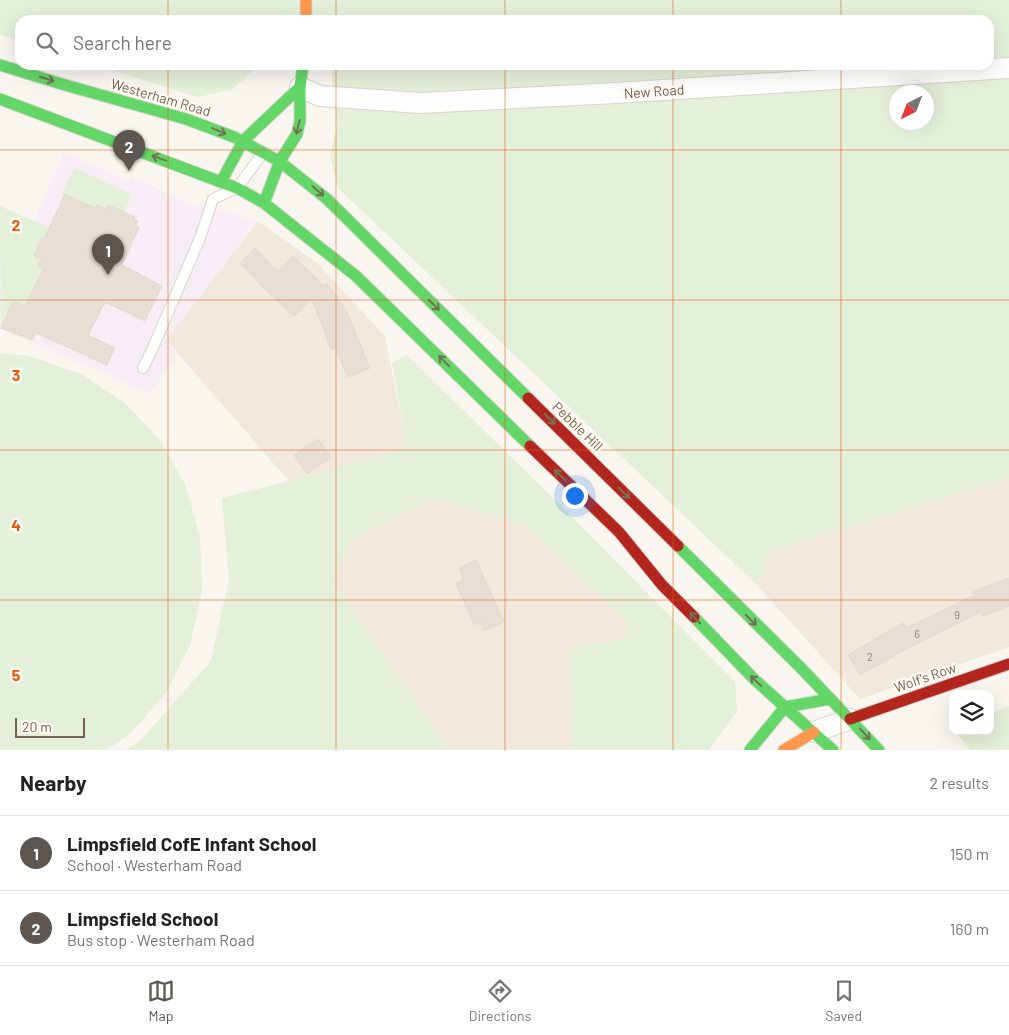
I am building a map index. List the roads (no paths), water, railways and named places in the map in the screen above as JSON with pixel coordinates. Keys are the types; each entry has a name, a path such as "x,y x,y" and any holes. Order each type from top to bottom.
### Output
{"main road":[{"path":"306,0 306,15"},
{"name":"Westerham Road","path":"0,65 15,70"},
{"name":"Westerham Road","path":"16,70 85,91 185,117 244,141 280,161"},
{"path":"264,203 280,161 297,134 300,121 300,87 302,70"},
{"path":"221,182 244,141 300,87"},
{"path":"0,99 221,182 264,203 356,276 424,341 487,405 619,532 662,585 755,680 833,750"},
{"name":"Pebble Hill","path":"280,161 327,199 618,486 850,719"},
{"name":"Wolf's Row","path":"850,719 1009,664"},
{"path":"750,750 785,707 830,699"},
{"path":"850,719 879,750"},
{"path":"784,750 814,732"}],"street":[{"name":"New Road","path":"994,69 1009,68"},
{"name":"New Road","path":"300,87 320,96 420,104 978,70"},
{"path":"814,732 850,719"}],"lane":[{"path":"143,368 200,238 213,200 242,191 263,152"}],"place":[{"name":"Limpsfield School","path":"129,171"},
{"name":"Limpsfield CofE Infant School","path":"108,275"}]}
